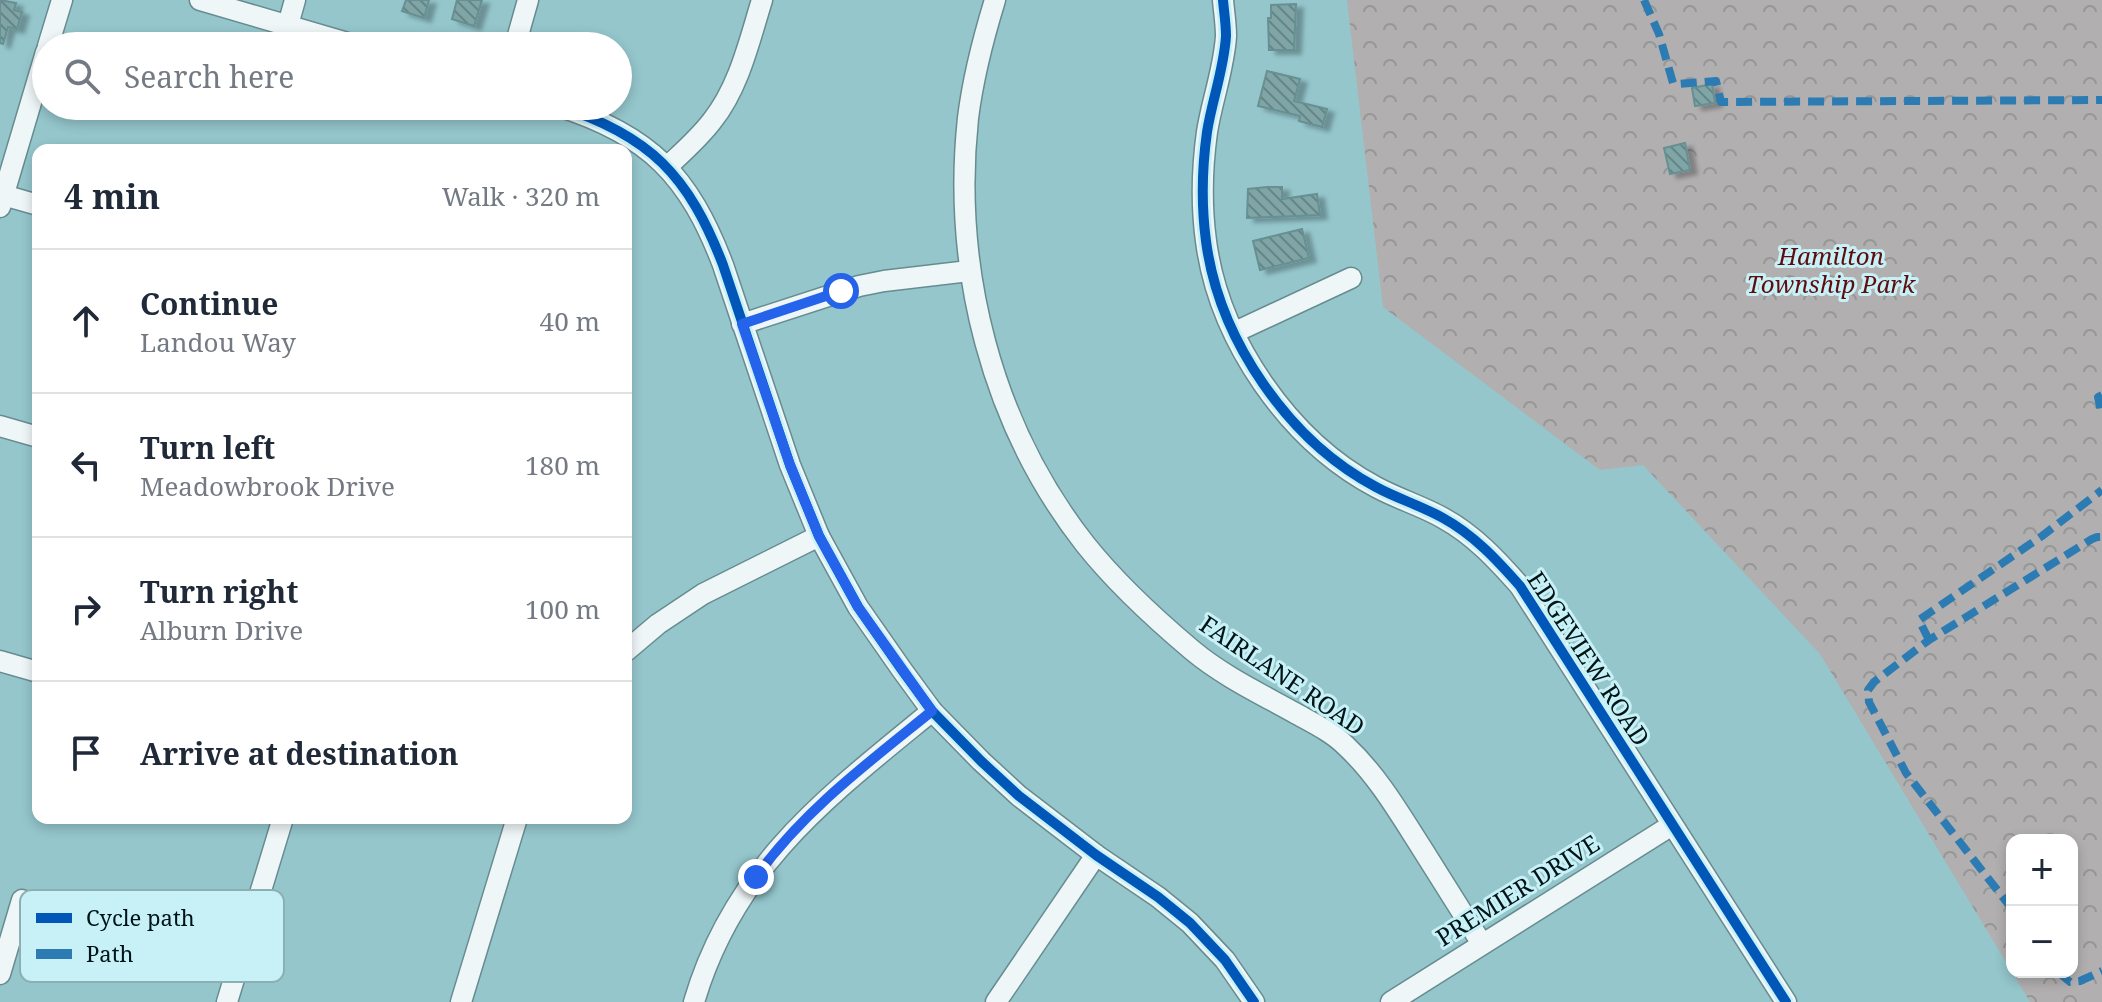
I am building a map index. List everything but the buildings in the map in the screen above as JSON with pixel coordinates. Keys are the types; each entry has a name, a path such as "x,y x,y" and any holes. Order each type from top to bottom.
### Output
{"street":[{"path":"52,32 62,0"},
{"path":"200,0 311,32"},
{"path":"288,25 295,0"},
{"path":"519,32 528,0"},
{"path":"668,166 713,120 728,97 743,62 762,0"},
{"name":"FAIRLANE ROAD","path":"995,0 979,55 968,116 964,206 969,271 977,311 992,366 1030,457 1087,546 1130,594 1196,653 1229,676 1326,730 1353,752 1390,797 1482,944"},
{"name":"EDGEVIEW ROAD","path":"1223,0 1226,35 1208,129 1202,193 1210,262 1220,297 1244,353 1269,394 1301,431 1375,487 1442,518 1469,535 1520,586 1786,1002"},
{"path":"32,98 1,199 32,204"},
{"path":"599,120 649,150 668,166 691,197 711,233 790,465 819,536 858,607 932,711 1019,796 1190,923 1225,960 1254,1002"},
{"path":"742,324 859,286 969,271"},
{"path":"1235,332 1351,278"},
{"path":"0,426 32,435"},
{"path":"632,646 703,594 819,536"},
{"path":"0,661 32,670"},
{"path":"694,1002 723,930 767,861 813,811 932,711"},
{"path":"261,890 281,824"},
{"path":"461,1002 515,824"},
{"name":"PREMIER DRIVE","path":"1391,1002 1672,825"},
{"path":"996,1002 1096,855"},
{"path":"0,974 20,907"},
{"path":"227,1002 233,982"}],"green space":[{"name":"Hamilton Township Park","path":"1347,0 2102,0 2102,1002 2030,1002 2016,978 2078,978 2078,834 2006,834 2006,962 1820,654 1643,465 1600,470 1383,307"}],"marked path":[{"path":"1644,0 1659,34 1673,83 1716,81 1721,102 2102,100"},
{"path":"2102,395 2098,397 2102,416"},
{"path":"1929,640 1919,620 2042,536 2102,490"},
{"path":"2010,906 1906,773 1869,702 1868,690 1929,640 2092,539 2102,537"},
{"path":"2065,978 2070,982 2080,981 2102,971"}],"cycle path":[{"path":"1223,0 1226,36 1207,132 1203,213 1213,278 1243,350 1263,384 1287,415 1315,443 1344,467 1376,487 1435,514 1465,532 1520,586 1786,1002"},
{"path":"594,120 642,146 662,163 696,207 723,265 790,465 819,536 858,607 932,711 1019,796 1190,923 1225,960 1254,1002"}],"route":[{"path":"756,877 813,811 932,711 858,607 819,536 790,465 742,324 841,291"}]}
